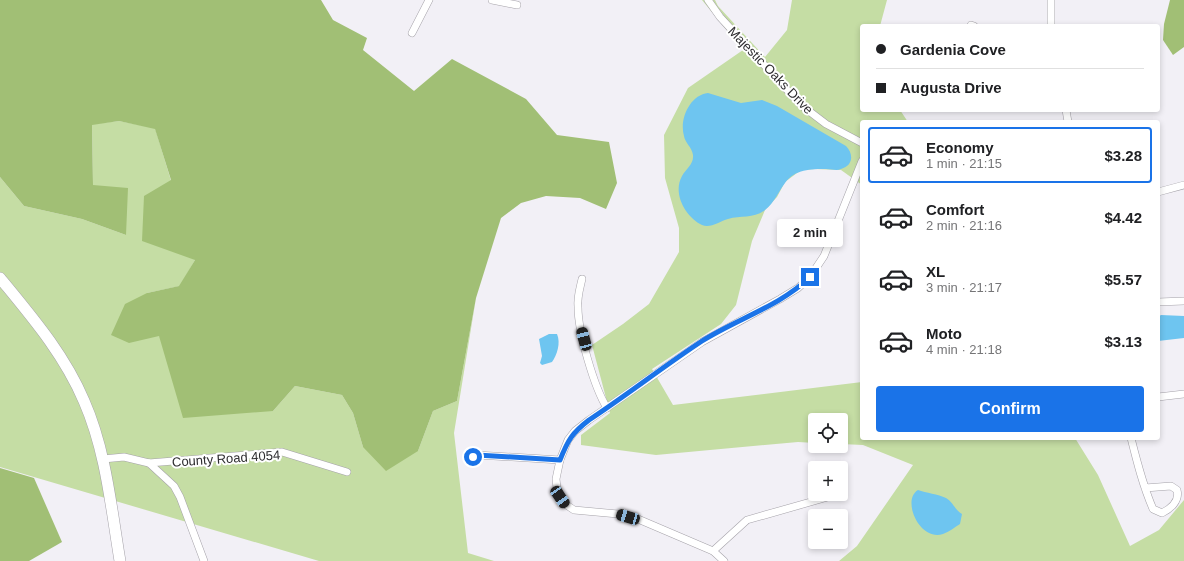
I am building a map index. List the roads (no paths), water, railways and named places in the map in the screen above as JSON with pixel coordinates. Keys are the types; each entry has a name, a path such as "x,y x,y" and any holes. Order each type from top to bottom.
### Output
{"main road":[{"path":"0,278 41,328 59,354 84,400 104,459 120,561"}],"street":[{"path":"412,33 429,0"},
{"path":"492,0 517,5"},
{"name":"Majestic Oaks Drive","path":"708,0 724,21 801,104 826,124 860,142"},
{"path":"1050,0 1051,24"},
{"path":"724,561 713,551 638,519 618,514 574,510 565,504 557,488 556,479 560,460 568,440 575,431 702,342 780,299 798,288 810,277 824,256 860,166"},
{"path":"1160,191 1184,185"},
{"path":"582,279 578,298 579,320 600,397 607,408"},
{"path":"1160,302 1184,302"},
{"path":"1160,397 1184,394"},
{"path":"1132,440 1145,488 1153,509 1162,513 1169,510 1176,500 1177,490 1171,486 1145,488"},
{"name":"County Road 4054","path":"104,459 124,457 148,463 282,452 347,472"},
{"path":"467,459 477,455 560,460"},
{"path":"148,463 174,486 180,497 204,561"},
{"path":"713,551 747,520 814,501"}],"water":[{"path":"708,93 741,103 762,100 777,106 846,146 849,149 851,156 850,163 839,170 820,169 798,172 789,178 771,204 761,213 752,216 728,219 708,226 702,225 686,211 682,204 679,183 693,158 690,147 684,136 683,122 685,115 687,109 696,98"},
{"path":"1160,316 1184,316 1184,338 1160,341"},
{"path":"549,334 557,334 559,341 558,349 552,362 542,365 540,363 542,356 539,339"},
{"path":"918,490 946,498 962,514 960,524 943,534 935,535 927,532 920,526 912,510 913,495"}]}
